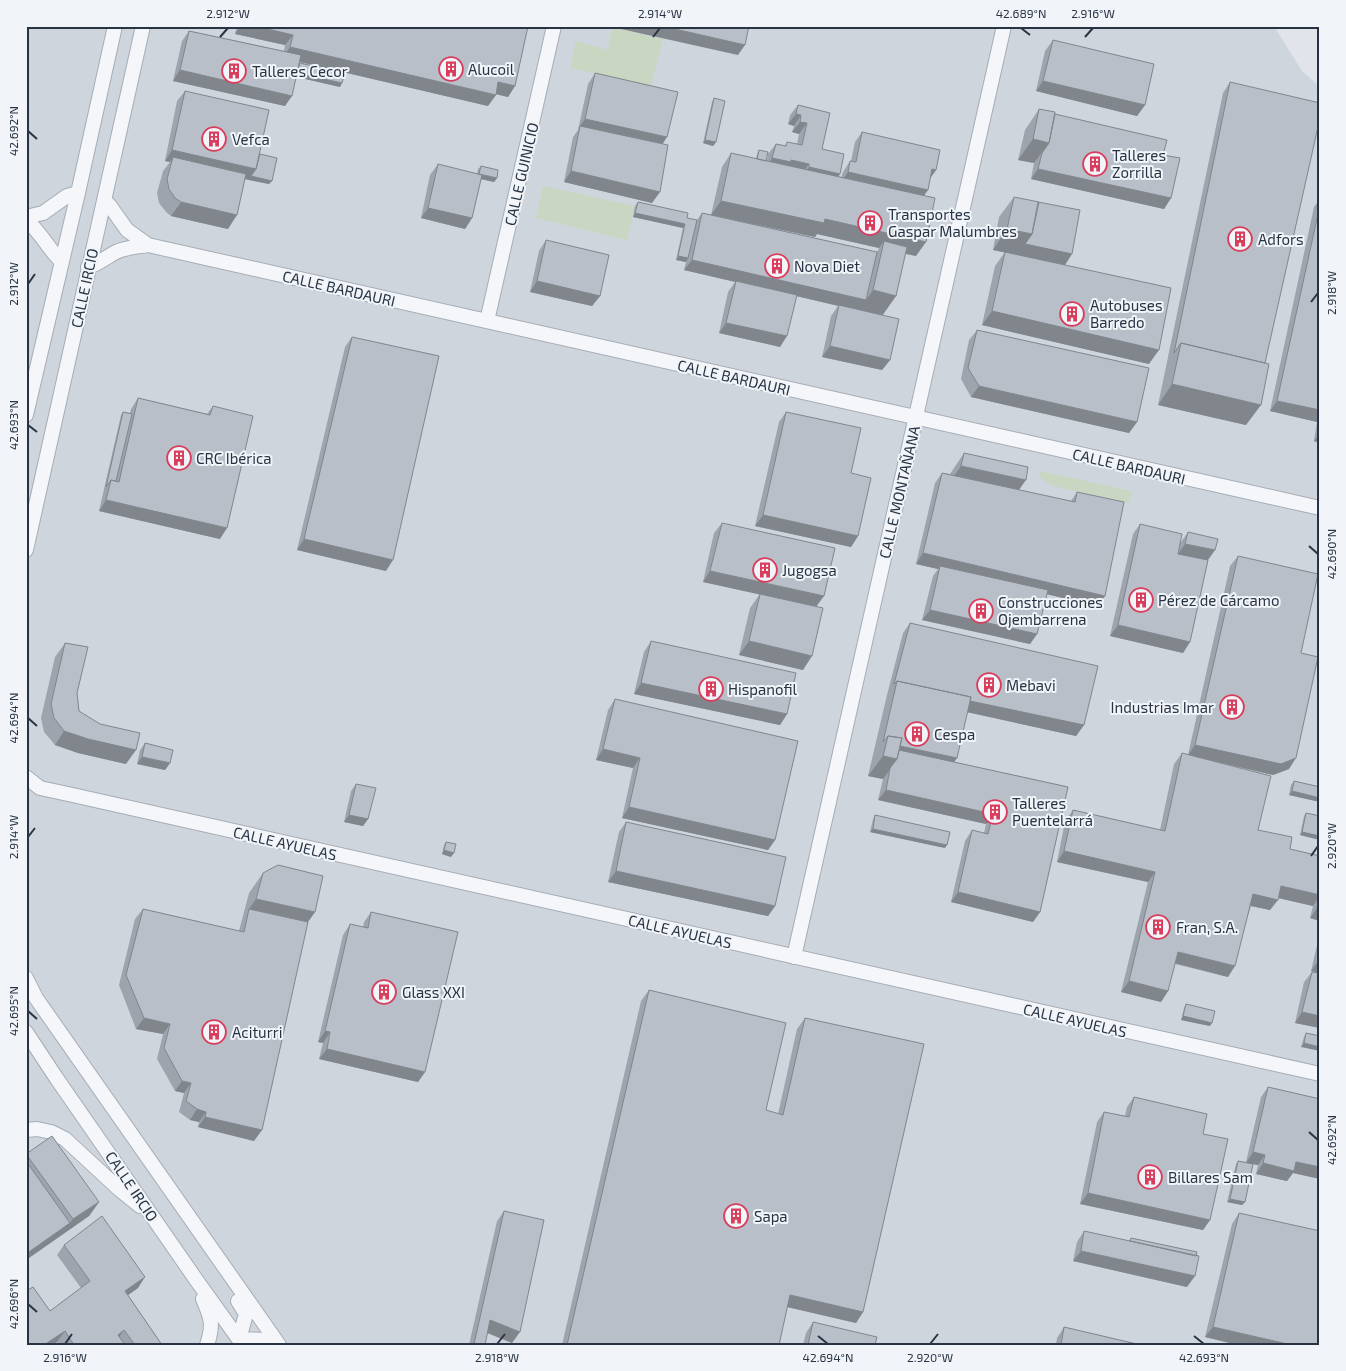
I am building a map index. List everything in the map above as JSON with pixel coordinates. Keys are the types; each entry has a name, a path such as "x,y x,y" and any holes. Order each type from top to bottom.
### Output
{"street":[{"name":"CALLE IRCIO","path":"26,415 115,26"},
{"name":"CALLE IRCIO","path":"26,550 143,26"},
{"name":"CALLE GUINICIO","path":"487,321 554,26"},
{"name":"CALLE MONTAÑANA","path":"794,957 1004,26"},
{"path":"62,262 53,254 34,226 26,219 43,213 67,196 78,193"},
{"name":"CALLE BARDAURI","path":"104,200 127,230 148,245"},
{"name":"CALLE BARDAURI","path":"88,267 126,248 148,245 1320,508"},
{"name":"CALLE AYUELAS","path":"26,777 40,788 1320,1074"},
{"name":"CALLE AYUELAS","path":"26,792 40,788"},
{"name":"CALLE IRCIO","path":"26,978 36,998 279,1345"},
{"name":"CALLE IRCIO","path":"26,1032 238,1343"},
{"path":"26,1130 38,1129 65,1138 119,1189 152,1216"},
{"name":"CALLE IRCIO","path":"210,1248 210,1262 246,1314 238,1343"},
{"path":"197,1282 211,1319 207,1345"},
{"path":"238,1343 266,1340 269,1345"}],"shaded area":[{"path":"26,26 1274,26 1302,71 1320,87 1320,1345 26,1345"}],"green space":[{"path":"612,27 663,39 651,86 570,68 576,41 608,50"},
{"path":"543,186 635,206 627,240 536,218"},
{"path":"1039,471 1132,491 1129,503 1054,486 1041,479"}],"building":[{"name":"Alucoil","path":"255,26 528,26 515,86 498,82 496,95 290,47 293,35"},
{"path":"662,26 749,26 745,45"},
{"name":"Talleres Cecor","path":"189,31 301,55 292,96 180,70"},
{"path":"1053,40 1154,64 1145,105 1043,81"},
{"path":"300,63 345,73 342,83 297,73"},
{"path":"595,73 678,92 667,137 585,119"},
{"name":"Adfors","path":"1230,82 1320,103 1320,118 1265,363 1181,343 1174,353"},
{"name":"Vefca","path":"185,91 269,110 256,169 172,150"},
{"path":"714,98 725,101 716,142 705,140"},
{"path":"798,105 830,113 822,149 844,154 840,174 809,167 809,164 772,158 776,144 786,146 787,142 802,145 807,123 800,122 801,115 796,114"},
{"path":"1039,109 1055,112 1049,143 1033,139"},
{"name":"Talleres Zorrilla","path":"1055,114 1167,140 1163,155 1180,158 1171,198 1038,169 1042,153 1049,143"},
{"path":"580,126 668,145 660,192 571,171"},
{"path":"862,132 940,150 936,170 932,169 928,190 848,172 850,161 856,162"},
{"path":"759,150 768,152 766,161 757,159"},
{"path":"731,153 935,198 926,242 825,219 824,223 721,201"},
{"path":"260,154 277,158 272,181 251,176 256,169"},
{"path":"173,157 246,174 237,215 181,202 175,198 169,189 167,179"},
{"path":"438,164 482,175 472,218 428,208"},
{"path":"481,166 498,170 497,178 479,174"},
{"path":"1014,197 1039,202 1032,234 1007,229"},
{"path":"638,202 688,213 687,218 697,220 688,258 678,256 685,224 635,213"},
{"path":"1038,202 1080,210 1072,254 1025,244 1032,234"},
{"path":"1320,205 1320,410 1277,401"},
{"name":"Nova Diet","path":"702,213 877,252 866,300 692,260"},
{"path":"546,240 609,255 600,296 537,281"},
{"path":"884,241 907,247 896,296 873,290"},
{"name":"Autobuses Barredo","path":"1005,252 1171,288 1159,350 992,311"},
{"path":"736,281 797,295 787,336 726,323"},
{"path":"839,305 899,319 890,360 830,346"},
{"path":"977,330 1149,368 1137,422 979,386 968,368"},
{"path":"352,337 439,356 393,560 304,539"},
{"path":"1181,343 1269,364 1261,405 1172,384"},
{"name":"CRC Ibérica","path":"138,398 210,415 213,406 253,416 227,528 106,500 111,480 119,482"},
{"path":"123,412 132,414 116,481 111,480 106,487"},
{"path":"786,412 861,428 851,473 871,478 858,536 763,515"},
{"path":"964,453 1028,467 1026,480 961,466"},
{"path":"942,473 1075,502 1077,492 1124,502 1105,596 923,553"},
{"name":"Jugogsa","path":"722,523 835,548 824,596 710,571"},
{"path":"1140,524 1182,534 1178,554 1208,560 1190,642 1118,625"},
{"path":"1188,532 1218,539 1215,550 1185,544"},
{"name":"Industrias Imar","path":"1238,556 1318,574 1301,653 1318,657 1296,758 1281,764 1195,745"},
{"name":"Construcciones Ojembarrena","path":"940,566 1048,590 1037,634 930,610"},
{"path":"760,594 823,608 812,656 749,641"},
{"name":"Mebavi","path":"910,623 1098,666 1084,725 970,701 971,697 897,681 894,684"},
{"name":"Hispanofil","path":"651,641 796,673 787,714 641,683"},
{"path":"65,643 88,647 77,693 79,711 100,724 140,733 136,750 88,739 64,731 54,718 51,704"},
{"name":"Cespa","path":"897,681 971,697 957,758 900,746 902,738 888,736 883,742"},
{"path":"615,699 798,741 775,840 629,807 640,758 603,749"},
{"path":"888,736 902,738 897,759 883,756"},
{"path":"145,743 173,750 170,763 142,757"},
{"path":"899,750 1068,787 1040,912 958,892 972,830 988,834 993,814 886,790 890,768 897,759"},
{"path":"1182,753 1271,776 1258,830 1292,837 1290,849 1320,856 1320,895 1281,886 1278,900 1253,894 1235,966 1178,952 1168,991 1129,981 1155,872 1064,851 1073,810 1165,831"},
{"path":"1294,781 1320,787 1320,798 1292,791"},
{"path":"356,784 376,788 368,819 349,815"},
{"path":"1306,813 1320,816 1320,836 1302,832"},
{"path":"875,815 950,832 947,845 873,829"},
{"path":"626,822 786,857 775,906 616,871"},
{"path":"446,842 456,844 454,853 444,850"},
{"path":"278,865 323,876 315,912 256,899 263,873"},
{"path":"1320,897 1320,908 1317,908"},
{"name":"Aciturri","path":"143,909 244,932 249,909 308,922 262,1130 205,1117 206,1112 197,1109 186,1101 191,1083 182,1081 164,1048 170,1024 144,1018 126,975"},
{"name":"Glass XXI","path":"371,912 458,932 425,1072 327,1049 330,1032 325,1031 350,924 368,928"},
{"path":"1312,972 1320,973 1320,1016 1302,1012"},
{"name":"Sapa","path":"649,990 786,1023 766,1110 783,1115 805,1018 924,1044 863,1312 790,1295 779,1345 567,1345"},
{"path":"1186,1004 1215,1011 1212,1023 1183,1016"},
{"path":"1306,1033 1320,1036 1320,1047 1304,1043"},
{"path":"1268,1087 1320,1099 1320,1167 1296,1162 1294,1171 1263,1163 1265,1155 1253,1152"},
{"name":"Billares Sam","path":"1134,1097 1207,1114 1203,1134 1228,1139 1210,1220 1088,1193 1104,1112 1129,1117"},
{"path":"52,1136 99,1202 73,1219 26,1154"},
{"path":"26,1161 70,1223 26,1254"},
{"path":"1238,1161 1253,1164 1245,1202 1230,1199"},
{"path":"504,1211 544,1220 520,1332 490,1320 485,1345 474,1344"},
{"path":"1239,1213 1320,1231 1320,1332 1317,1345 1292,1345 1213,1327"},
{"path":"102,1216 145,1277 125,1291 162,1345 135,1345 124,1330 118,1335 125,1345 74,1345 65,1331 44,1345 26,1345 26,1291 33,1287 50,1311 90,1281 64,1245"},
{"path":"1084,1231 1199,1256 1195,1276 1081,1251"},
{"path":"1131,1238 1197,1252 1196,1256 1130,1241"},
{"path":"813,1322 877,1337 875,1345 808,1345"},
{"path":"1064,1327 1141,1345 1061,1345"}],"place":[{"name":"Alucoil","path":"451,69"},
{"name":"Talleres Cecor","path":"234,71"},
{"name":"Vefca","path":"214,139"},
{"name":"Talleres Zorrilla","path":"1095,164"},
{"name":"Transportes Gaspar Malumbres","path":"870,223"},
{"name":"Adfors","path":"1240,239"},
{"name":"Nova Diet","path":"777,266"},
{"name":"Autobuses Barredo","path":"1072,314"},
{"name":"CRC Ibérica","path":"179,458"},
{"name":"Jugogsa","path":"765,570"},
{"name":"Pérez de Cárcamo","path":"1141,600"},
{"name":"Construcciones Ojembarrena","path":"981,611"},
{"name":"Mebavi","path":"989,685"},
{"name":"Hispanofil","path":"711,689"},
{"name":"Industrias Imar","path":"1232,707"},
{"name":"Cespa","path":"917,734"},
{"name":"Talleres Puentelarrá","path":"995,812"},
{"name":"Fran, S.A.","path":"1158,927"},
{"name":"Glass XXI","path":"384,992"},
{"name":"Aciturri","path":"214,1032"},
{"name":"Billares Sam","path":"1150,1177"},
{"name":"Sapa","path":"736,1216"}]}
